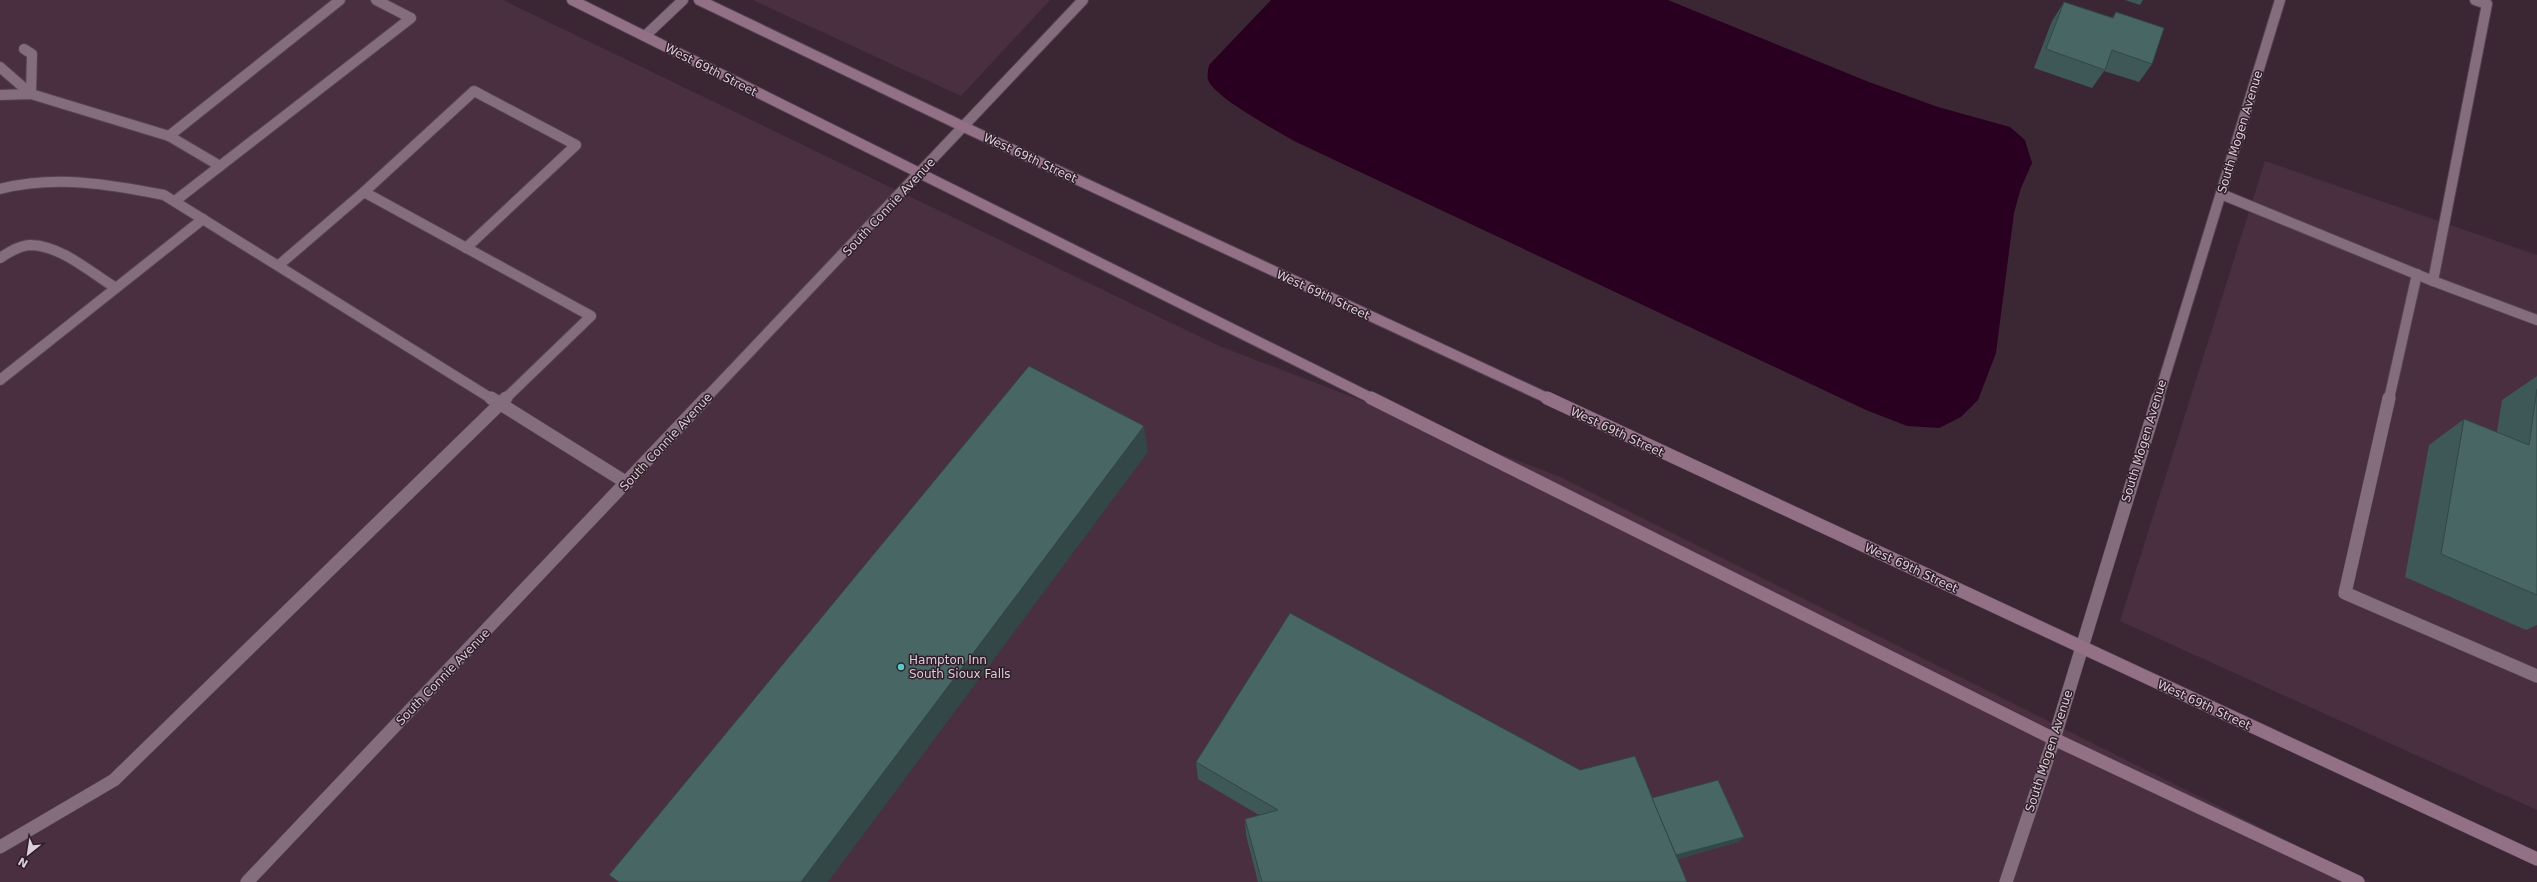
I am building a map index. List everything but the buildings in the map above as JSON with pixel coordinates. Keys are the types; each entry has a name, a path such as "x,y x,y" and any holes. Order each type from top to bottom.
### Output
{"street":[{"path":"169,136 340,0"},
{"path":"175,201 410,18 376,0"},
{"name":"West 69th Street","path":"572,0 2054,739 2358,882"},
{"path":"645,36 683,0"},
{"name":"West 69th Street","path":"699,0 964,127 2537,860"},
{"name":"South Connie Avenue","path":"248,882 628,483 1083,0"},
{"name":"South Mogen Avenue","path":"2006,882 2054,739 2280,0"},
{"path":"2433,281 2487,4 2475,0"},
{"path":"24,49 32,54 31,94"},
{"path":"0,67 31,94"},
{"path":"279,265 364,192 474,91 576,145 466,248"},
{"path":"0,95 31,94 169,136 220,166"},
{"path":"0,189 22,182 96,181 164,195 628,483"},
{"path":"0,847 114,780 591,316 364,192"},
{"path":"2221,194 2433,281 2537,320"},
{"path":"0,380 204,219"},
{"path":"0,258 9,251 30,245 49,248 116,288"},
{"path":"2417,274 2345,593 2537,676"}],"shaded area":[{"path":"0,0 503,0 1217,345 1558,476 2370,882 0,882"},
{"path":"753,0 1050,0 961,96"},
{"path":"1271,0 1668,0 1869,82 1938,107 2010,127 2025,140 2032,163 2021,188 2014,213 1996,353 1978,400 1961,417 1939,428 1907,426 1866,410 1294,141 1261,122 1222,96 1208,80 1209,65"},
{"path":"2265,161 2537,255 2537,810 2120,621"}],"place":[{"name":"Hampton Inn South Sioux Falls","path":"901,667"}]}
